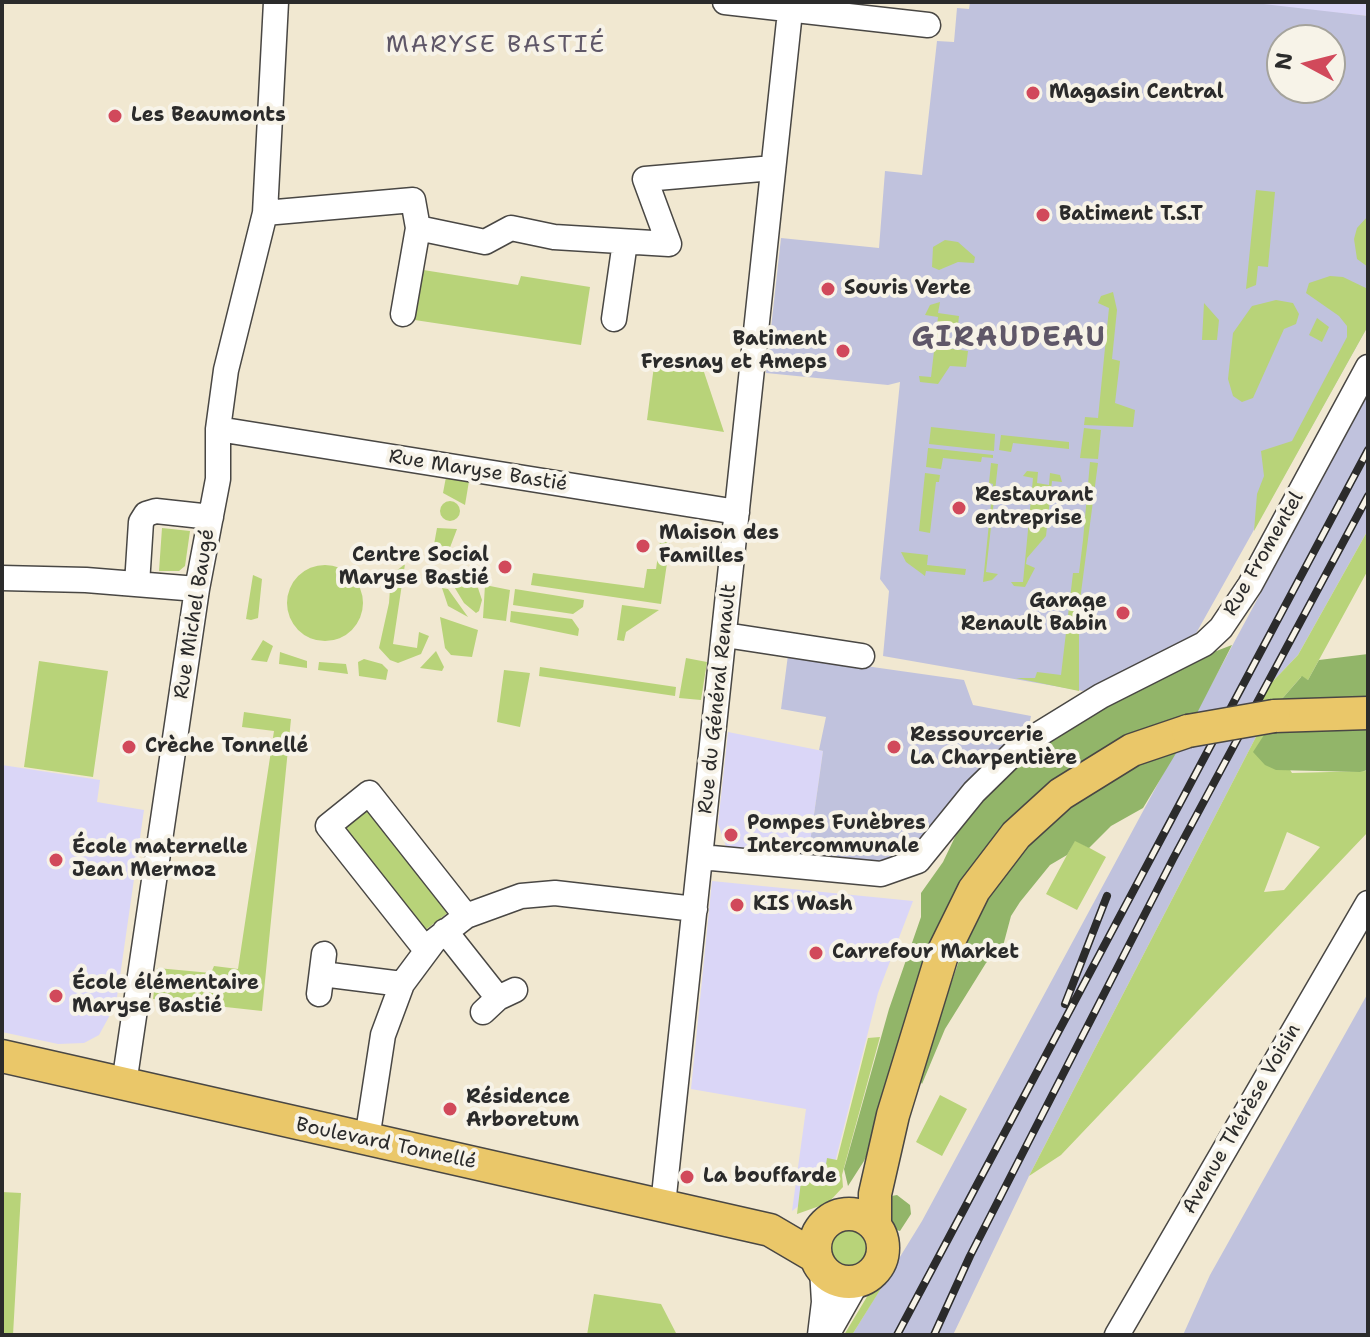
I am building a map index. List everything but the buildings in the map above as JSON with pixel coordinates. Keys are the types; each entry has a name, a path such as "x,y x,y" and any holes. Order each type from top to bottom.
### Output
{"main road":[{"path":"893,1115 871,1168 850,1202 817,1236 819,1263 837,1281 857,1282 872,1274 882,1259 883,1241 875,1226 875,1194 893,1115 942,955 974,890 998,856 1036,816 1078,782 1132,750 1188,731 1274,716 1368,713"},
{"name":"Boulevard Tonnellé","path":"2,1056 770,1230 819,1263"},
{"path":"831,1220 857,1215 875,1226"},
{"name":"Boulevard Tonnellé","path":"770,1230 831,1220"}],"street":[{"name":"Rue Michel Baugé","path":"124,1084 197,589 218,479 218,429 226,370 265,213 276,2"},
{"path":"725,2 791,5 928,25"},
{"name":"Rue du Général Renault","path":"663,1205 791,5"},
{"path":"418,228 485,242 511,228 554,237 669,244 645,179 773,168"},
{"path":"265,213 413,200 418,228 403,314"},
{"path":"614,319 625,242"},
{"name":"Rue Fromentel","path":"701,857 869,874 895,872 918,861 974,792 1023,744 1081,707 1204,644 1221,628 1250,585 1368,367"},
{"name":"Rue Maryse Bastié","path":"218,429 737,512"},
{"path":"137,584 141,522 146,514 156,511 211,517"},
{"path":"2,578 197,589"},
{"path":"725,635 862,656"},
{"path":"426,950 328,826 369,793 466,916"},
{"path":"367,1139 383,1035 402,984 426,950 466,916 514,898 555,893 695,909"},
{"name":"Avenue Thérèse Voisin","path":"1117,1335 1368,903"},
{"path":"445,931 498,1000"},
{"path":"322,974 402,984"},
{"path":"819,1263 824,1302 820,1335"},
{"path":"827,1335 857,1282"}],"shaded area":[{"path":"970,2 1246,2 1368,16 1368,326 1194,637 1083,691 883,656 889,591 880,579 900,382 888,385 766,373 781,238 879,248 885,171 922,175 937,41 954,42 957,8 969,9"},
{"path":"1368,2 1368,16 1246,4"},
{"path":"1368,394 1368,530 1298,655 1253,702 1258,733 1029,1176 953,1335 852,1335 922,1221"},
{"path":"788,655 964,680 973,705 1031,716 1029,726 983,765 907,853 882,862 808,857 823,751 819,750 826,717 781,709"},
{"path":"728,732 823,751 808,857 727,849 718,824"},
{"path":"2,765 100,780 97,802 144,810 116,1004 99,1035 84,1043 58,1044 2,1032"},
{"path":"712,881 913,901 878,993 830,1182 792,1211 806,1109 691,1089"},
{"path":"1368,993 1368,1335 1183,1335 1210,1275"}],"green space":[{"path":"1256,190 1275,192 1268,267 1258,266 1256,285 1246,289"},
{"path":"1368,216 1368,267 1357,259 1354,239 1357,228"},
{"path":"945,240 958,242 975,257 974,263 958,262 939,270 932,267 933,247"},
{"path":"417,269 518,285 521,276 590,287 581,345 408,319"},
{"path":"1330,276 1343,277 1368,289 1368,326 1254,531 1257,494 1264,476 1261,451 1292,441 1347,337 1347,326 1339,316 1306,293 1309,283"},
{"path":"1113,292 1117,310 1112,359 1120,361 1115,403 1135,410 1133,427 1084,425 1085,417 1098,418 1109,308 1098,303 1101,296"},
{"path":"1276,300 1293,303 1299,314 1296,324 1284,329 1253,398 1242,402 1233,396 1228,379 1233,333 1252,306"},
{"path":"940,302 938,313 959,316 958,325 949,324 946,348 968,351 966,367 950,366 938,384 920,382 919,376 931,377 938,317 925,315 930,305"},
{"path":"1204,303 1219,320 1217,340 1202,340"},
{"path":"1317,318 1329,327 1322,342 1309,335"},
{"path":"655,358 701,363 724,432 647,420"},
{"path":"931,427 995,434 994,451 929,444"},
{"path":"1084,428 1101,430 1098,459 1080,458"},
{"path":"1001,435 1069,442 1069,449 1013,443 1011,452 999,450"},
{"path":"928,448 993,455 993,458 982,457 981,462 943,458 941,469 926,467"},
{"path":"1090,462 1098,463 1079,608 1079,691 1016,678 1035,678 1037,672 1061,675 1073,573 1079,573"},
{"path":"991,463 998,464 986,572 998,574 992,580 983,582 993,484 989,483"},
{"path":"1027,471 1038,472 1037,483 1049,485 1050,473 1060,475 1062,482 1052,481 1046,536 1027,558 1026,564 1035,568 1025,587 1014,586 1011,582 1023,582 1033,478 1023,476"},
{"path":"925,473 940,475 939,482 936,482 930,533 919,531"},
{"path":"446,477 469,481 465,505 443,493"},
{"path":"450,501 457,504 460,511 457,518 450,521 443,518 440,511 443,504"},
{"path":"162,528 190,531 185,566 179,571 159,571"},
{"path":"437,528 457,529 446,558 439,562 431,561"},
{"path":"662,528 672,529 661,604 531,585 533,573 644,588 647,569 656,569"},
{"path":"1368,530 1368,570 1308,680 1301,677 1281,700 1253,702 1298,655"},
{"path":"901,552 928,555 927,565 966,569 965,575 926,571 925,576 906,562"},
{"path":"405,564 393,644 417,648 419,632 429,636 421,654 398,663 390,660 379,648 389,603 391,575"},
{"path":"325,565 339,568 352,576 360,589 363,603 360,617 352,630 339,638 325,641 311,638 298,630 290,617 287,603 290,589 298,576 311,568"},
{"path":"253,575 262,579 258,618 251,620 246,619"},
{"path":"450,580 478,588 482,600 479,611 476,613 464,603"},
{"path":"485,585 510,590 506,621 483,618"},
{"path":"442,588 448,589 468,617 448,606"},
{"path":"515,589 584,600 583,607 573,614 513,605"},
{"path":"622,605 659,610 626,632 624,641 617,640"},
{"path":"511,611 572,619 579,629 578,636 510,622"},
{"path":"440,617 478,630 472,657 451,655 445,648"},
{"path":"263,640 273,646 267,662 251,660"},
{"path":"1232,645 1196,715 1117,741 1058,778 1026,805 864,1161 848,1186 844,1169 889,1009 921,917 921,893 943,862 964,818 1016,764 1047,738 1185,663"},
{"path":"436,651 444,667 442,671 420,668"},
{"path":"280,652 307,661 307,668 279,664"},
{"path":"1368,654 1368,699 1281,700 1302,676 1308,680 1319,660"},
{"path":"686,658 707,662 701,700 679,698"},
{"path":"364,659 382,664 388,670 386,680 359,676 358,662"},
{"path":"39,661 108,671 93,777 24,767"},
{"path":"319,662 346,664 348,674 318,670"},
{"path":"540,667 676,687 675,696 539,676"},
{"path":"504,670 530,673 520,727 497,722"},
{"path":"244,712 291,719 262,1011 153,999 157,968 211,973 214,966 238,969 274,731 242,727"},
{"path":"1368,727 1368,770 1360,772 1276,770 1265,765 1253,752 1266,732"},
{"path":"1266,732 1292,773 1368,771 1368,832 1061,1155 1029,1176 1258,733","holes":["1287,832 1320,847 1284,890 1264,892"]},
{"path":"1178,750 1143,808 1111,826 1089,848 1075,841 1067,855 1050,865 1020,902 1011,916 1003,946 986,963 945,1029 922,1084 918,1078 975,915 1030,842 1061,812 1146,760"},
{"path":"368,806 450,911 424,931 341,827"},
{"path":"1075,840 1106,857 1077,910 1046,894"},
{"path":"880,1037 842,1175 843,1187 828,1203 797,1214 801,1181 823,1183 827,1158 837,1160 868,1038"},
{"path":"940,1095 967,1109 942,1156 916,1142"},
{"path":"2,1192 21,1193 13,1335 2,1335"},
{"path":"897,1195 910,1205 911,1214 900,1231 893,1229 886,1217 886,1197"},
{"path":"850,1225 866,1232 873,1248 866,1264 850,1271 834,1264 827,1248 834,1232"},
{"path":"885,1282 852,1335 844,1335 868,1295"},
{"path":"594,1294 661,1304 677,1335 587,1335"}],"railway":[{"path":"897,1335 1368,450"},
{"path":"934,1335 970,1256 1173,859 1368,496"},
{"path":"1065,1004 1107,896"}],"place":[{"name":"Magasin Central","path":"1033,93"},
{"name":"Les Beaumonts","path":"115,116"},
{"name":"Batiment T.S.T","path":"1043,215"},
{"name":"Souris Verte","path":"828,289"},
{"name":"Batiment Fresnay et Ameps","path":"843,351"},
{"name":"Restaurant entreprise","path":"959,508"},
{"name":"Maison des Familles","path":"643,546"},
{"name":"Centre Social Maryse Bastié","path":"505,567"},
{"name":"Garage Renault Babin","path":"1123,613"},
{"name":"Crèche Tonnellé","path":"129,747"},
{"name":"Ressourcerie La Charpentière","path":"894,747"},
{"name":"Pompes Funèbres Intercommunale","path":"731,835"},
{"name":"École maternelle Jean Mermoz","path":"56,860"},
{"name":"KIS Wash","path":"737,905"},
{"name":"Carrefour Market","path":"816,953"},
{"name":"École élémentaire Maryse Bastié","path":"56,996"},
{"name":"Résidence Arboretum","path":"450,1109"},
{"name":"La bouffarde","path":"687,1177"}],"district":[{"name":"MARYSE BASTIÉ","path":"496,46"},
{"name":"GIRAUDEAU","path":"1009,339"}]}
